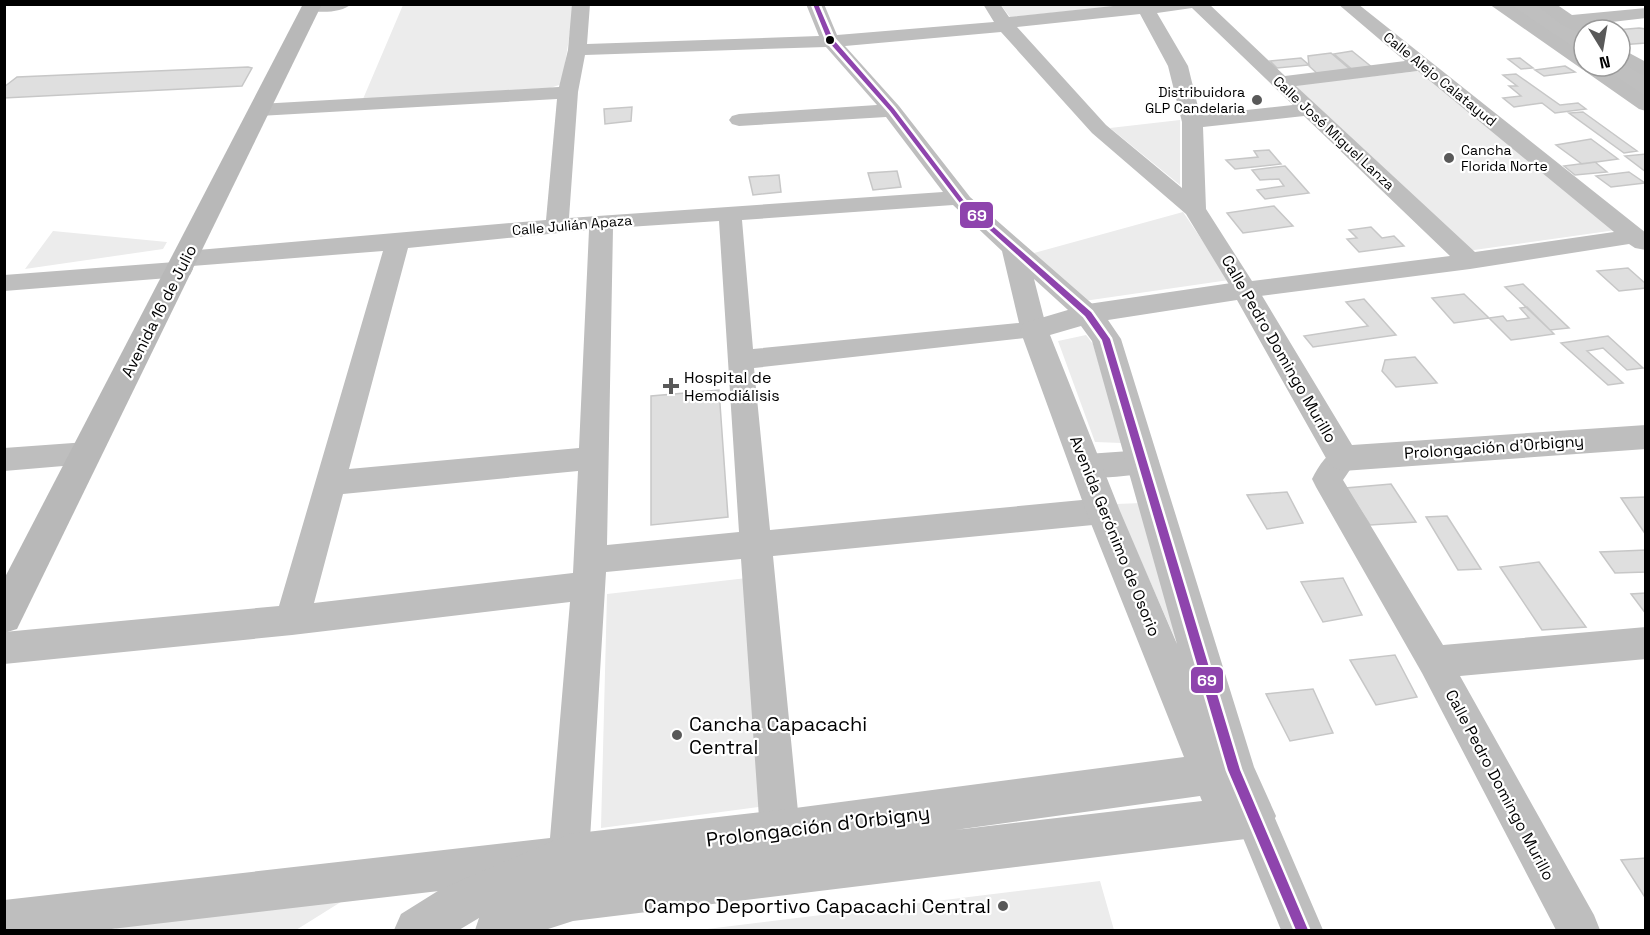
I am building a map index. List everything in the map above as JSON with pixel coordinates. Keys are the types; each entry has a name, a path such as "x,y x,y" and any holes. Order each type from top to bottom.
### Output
{"main road":[{"name":"Avenida 16 de Julio","path":"4,616 313,5"}],"street":[{"path":"313,5 343,4"},
{"path":"557,225 568,92 577,50 580,4"},
{"name":"Avenida Gerónimo de Osorio","path":"815,4 830,40 892,110 958,198 1088,314 1106,339 1144,462 1223,772"},
{"name":"Calle Pedro Domingo Murillo","path":"991,4 1005,24 1099,129 1194,209 1214,237 1343,458 1327,479 1434,662 1579,930"},
{"path":"577,50 853,40 1188,4"},
{"name":"Calle José Miguel Lanza","path":"1198,4 1470,261"},
{"name":"Calle Alejo Calatayud","path":"1346,4 1636,232"},
{"path":"1497,4 1572,55"},
{"path":"1543,4 1572,24"},
{"path":"1146,9 1178,66 1192,122 1194,209"},
{"path":"1568,21 1646,13"},
{"name":"Avenida Gerónimo de Osorio","path":"845,22 853,40 875,71 892,110"},
{"path":"1632,62 1646,71"},
{"path":"1281,82 1423,65"},
{"path":"1606,78 1646,105"},
{"path":"259,110 568,92"},
{"path":"1192,122 1309,109"},
{"path":"739,120 892,110"},
{"name":"Calle Julián Apaza","path":"4,283 557,225 958,198"},
{"path":"730,213 740,360 780,832"},
{"path":"4,921 569,856 594,458 601,222"},
{"path":"740,360 1034,330 1088,314 1245,290 1470,261 1636,232"},
{"path":"292,620 398,242"},
{"name":"Avenida Gerónimo de Osorio","path":"1014,249 1034,330 1103,511 1242,817 1302,930"},
{"name":"Prolongación d'Orbigny","path":"1343,458 1646,436"},
{"path":"4,460 87,453"},
{"path":"330,483 594,458"},
{"path":"1087,466 1144,462"},
{"path":"4,648 292,620 757,546 1103,511"},
{"path":"1434,662 1646,643"},
{"name":"Prolongación d'Orbigny","path":"417,930 457,905 569,856 780,832 1223,772"},
{"path":"498,930 520,916 573,898 1242,817"}],"shaded area":[{"path":"403,5 574,5 562,84 550,88 363,99"},
{"path":"1001,5 1128,5 1010,17"},
{"name":"Cancha Florida Norte","path":"1420,71 1616,230 1467,251 1295,85"},
{"path":"1180,120 1180,185 1110,128"},
{"path":"1183,212 1229,280 1084,301 1034,253"},
{"path":"53,231 167,242 163,249 25,269"},
{"path":"1086,335 1093,344 1122,443 1095,442 1058,341"},
{"path":"1142,503 1185,661 1116,504"},
{"path":"747,578 766,806 601,828 607,594"},
{"path":"400,865 296,930 115,930 129,894"},
{"name":"Campo Deportivo Capacachi Central","path":"1100,881 1114,930 699,930"}],"building":[{"path":"1632,29 1646,29 1646,43 1632,44"},
{"path":"1352,51 1373,68 1354,71 1334,54"},
{"path":"1331,53 1352,71 1320,76 1309,66 1308,56"},
{"path":"1301,58 1309,65 1277,68 1270,61"},
{"path":"1520,58 1533,68 1521,69 1508,59"},
{"path":"1565,66 1572,72 1544,76 1535,70"},
{"path":"252,68 242,86 4,98 4,87 17,77"},
{"path":"1516,74 1560,105 1578,103 1586,109 1555,113 1542,103 1514,107 1503,98 1521,96 1509,86 1517,86 1503,75"},
{"path":"632,107 631,121 605,124 604,109"},
{"path":"1583,112 1637,151 1624,153 1569,113"},
{"path":"1591,139 1618,159 1582,164 1556,145"},
{"path":"1269,150 1281,164 1235,169 1226,160 1258,157 1254,151"},
{"path":"1646,154 1646,172 1625,156"},
{"path":"1595,162 1607,172 1575,175 1564,166"},
{"path":"1285,166 1309,193 1265,199 1257,190 1284,186 1279,179 1260,180 1252,170"},
{"path":"897,171 901,187 873,190 868,173"},
{"path":"1629,172 1645,183 1611,187 1596,176"},
{"path":"779,175 781,192 753,195 749,177"},
{"path":"1274,206 1293,226 1243,233 1227,213"},
{"path":"1371,227 1382,238 1394,236 1404,246 1359,252 1347,239 1357,238 1349,230"},
{"path":"1628,268 1646,284 1646,288 1619,291 1597,271"},
{"path":"1523,284 1569,328 1550,330 1505,287"},
{"path":"1464,294 1489,318 1454,323 1432,298"},
{"path":"1364,299 1396,335 1313,347 1304,336 1368,326 1346,302"},
{"path":"1527,307 1554,334 1511,340 1489,318 1503,316 1507,321 1529,318 1520,308"},
{"path":"1608,336 1643,368 1627,370 1603,348 1587,351 1623,383 1608,385 1561,343"},
{"path":"1415,357 1437,383 1396,387 1382,371 1385,360"},
{"name":"Hospital de Hemodiálisis","path":"719,390 728,517 651,525 651,396"},
{"path":"1391,484 1416,522 1370,525 1346,488"},
{"path":"1287,492 1303,523 1267,529 1247,495"},
{"path":"1646,497 1646,535 1621,498"},
{"path":"1447,516 1481,569 1458,570 1426,517"},
{"path":"1646,550 1646,572 1615,573 1600,552"},
{"path":"1539,562 1586,627 1542,630 1500,567"},
{"path":"1343,578 1362,615 1323,622 1301,582"},
{"path":"1646,593 1646,614 1631,594"},
{"path":"1395,655 1417,697 1376,705 1350,660"},
{"path":"1313,689 1333,733 1290,741 1266,694"},
{"path":"1646,858 1646,899 1621,860"}],"waterway":[{"path":"1518,4 1572,40"},
{"path":"1631,78 1646,88"}],"transit line":[{"name":"69","path":"815,4 830,40 892,110 962,202 1088,314 1106,339 1234,770 1302,930"}],"place":[{"name":"Distribuidora GLP Candelaria","path":"1257,100"},
{"name":"Cancha Florida Norte","path":"1449,158"},
{"name":"Hospital de Hemodiálisis","path":"671,386"},
{"name":"Cancha Capacachi Central","path":"677,735"},
{"name":"Campo Deportivo Capacachi Central","path":"1003,906"}]}
